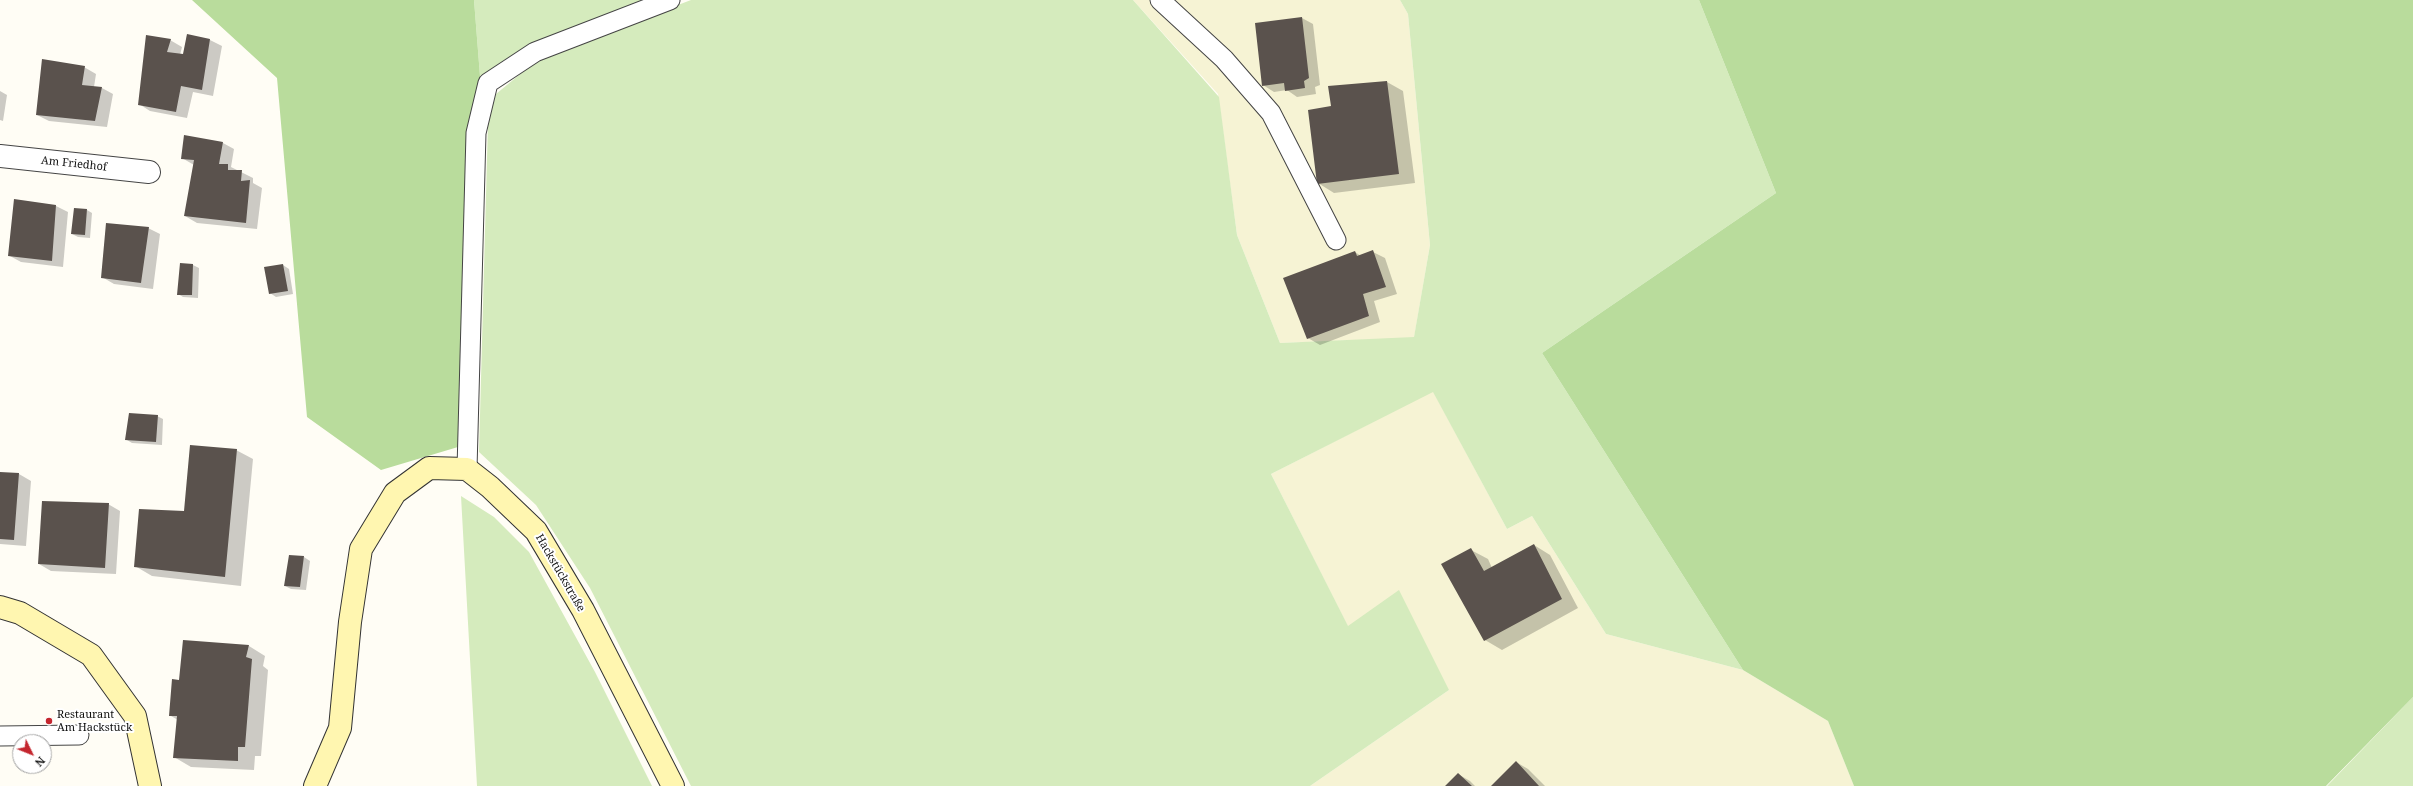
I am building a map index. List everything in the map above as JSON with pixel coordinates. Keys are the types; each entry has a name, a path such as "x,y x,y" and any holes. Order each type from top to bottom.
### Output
{"street":[{"name":"Am Friedhof","path":"0,156 149,172"},
{"path":"315,786 340,728 350,622 361,549 395,493 429,468 466,469"},
{"name":"Hackstückstraße","path":"466,469 490,487 536,531 583,610 673,786"},
{"path":"0,607 20,613 91,655 135,716 150,786"}],"lane":[{"path":"466,469 476,133 488,83 535,52 670,0"},
{"path":"1160,0 1224,59 1271,113 1336,240"},
{"path":"0,736 79,735"}],"shaded area":[{"path":"1133,0 1400,0 1408,14 1430,245 1414,338 1280,343 1237,235 1218,94"},
{"path":"1433,391 1507,529 1532,516 1606,634 1743,670 1828,721 1854,786 1310,786 1449,690 1348,627 1271,474"}],"green space":[{"path":"192,0 474,0 480,76 458,447 381,470 307,417 277,78"},
{"path":"474,0 669,0 480,76"},
{"path":"691,0 1133,0 1219,97 1237,235 1280,343 1414,337 1430,245 1408,14 1400,0 1699,0 1776,193 1542,353 1743,670 1606,634 1532,516 1507,529 1433,392 1271,474 1348,626 1399,590 1449,690 1310,786 691,786 590,588 536,505 479,452 488,122 496,94 530,66 545,56"},
{"path":"1699,0 2413,0 2413,697 2326,786 1854,786 1828,721 1743,670 1542,353 1776,193"},
{"path":"461,496 494,517 529,552 595,672 652,786 477,786"},
{"path":"2413,697 2413,786 2327,786"}],"building":[{"path":"1302,17 1309,78 1304,81 1305,88 1285,91 1284,83 1262,86 1255,23"},
{"path":"187,34 210,39 202,90 181,86 176,112 138,105 146,35 171,39 167,52 183,54"},
{"path":"42,59 85,66 82,85 102,87 95,121 36,115"},
{"path":"1387,81 1399,174 1317,184 1308,110 1331,106 1328,86"},
{"path":"184,135 223,142 219,164 228,164 228,170 242,170 241,181 250,180 246,223 184,216 194,160 181,159"},
{"path":"14,199 56,205 52,261 8,256"},
{"path":"74,208 87,209 85,235 71,234"},
{"path":"106,223 149,227 141,283 101,278"},
{"path":"1373,250 1386,287 1363,294 1369,316 1307,339 1283,278 1355,251 1357,256"},
{"path":"180,263 193,264 192,295 177,295"},
{"path":"283,264 288,291 269,294 264,267"},
{"path":"129,413 158,415 156,442 125,440"},
{"path":"190,445 237,449 225,577 134,567 139,509 184,511"},
{"path":"0,472 19,473 14,540 0,539"},
{"path":"42,501 109,503 105,568 38,564"},
{"path":"1534,544 1562,599 1484,641 1441,564 1471,548 1484,571"},
{"path":"289,555 304,556 300,587 284,586"},
{"path":"183,640 249,645 246,657 252,659 245,747 238,747 238,761 173,758 177,716 169,716 172,679 179,680"},
{"path":"1516,761 1539,786 1491,786"},
{"path":"1458,773 1472,786 1445,786"}],"place":[{"name":"Restaurant Am Hackstück","path":"49,721"}]}
